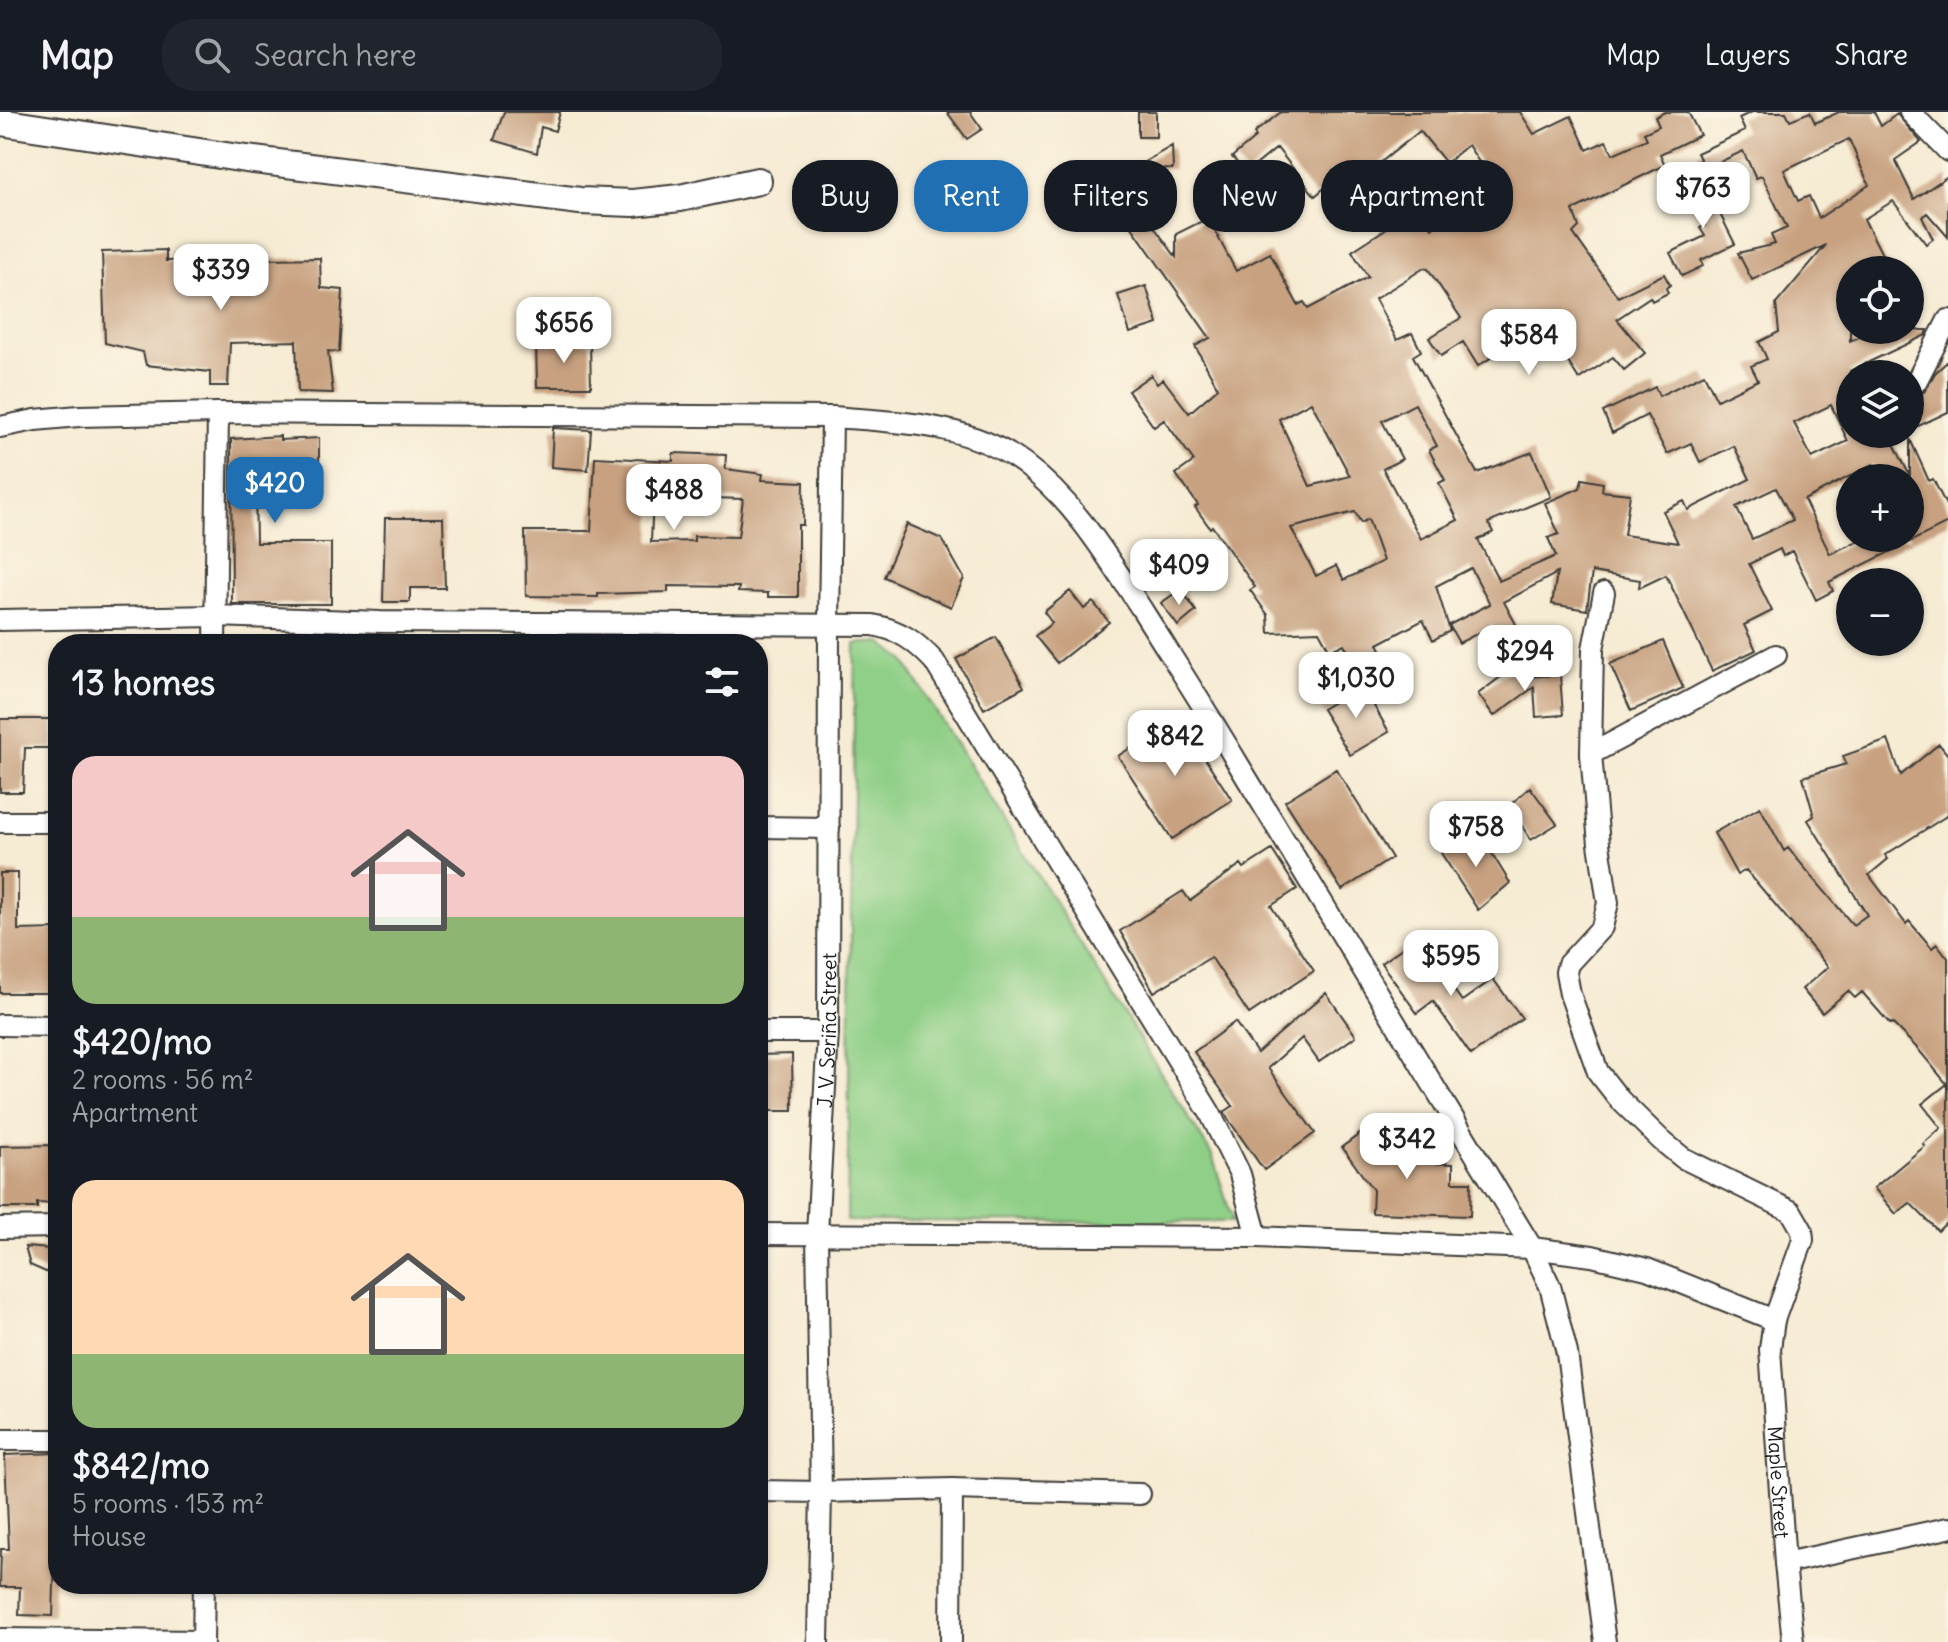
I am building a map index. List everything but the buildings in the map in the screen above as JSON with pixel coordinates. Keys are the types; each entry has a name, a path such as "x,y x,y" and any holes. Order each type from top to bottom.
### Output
{"street":[{"path":"1910,112 1947,149"},
{"path":"0,122 246,159 580,201 633,203 680,198 758,181"},
{"path":"1924,366 1948,320"},
{"path":"215,634 218,413"},
{"path":"0,427 79,416 218,413 832,417 914,423 953,431 994,446 1022,462 1052,487 1083,520 1202,703 1532,1248 1550,1286 1567,1353 1605,1642"},
{"name":"J. V. Seriña Street","path":"818,1642 821,1492 817,1234 828,1032 832,417"},
{"name":"Maple Street","path":"1604,593 1593,649 1591,754 1608,903 1602,927 1568,964 1566,972 1570,994 1598,1072 1630,1110 1683,1158 1791,1211 1797,1218 1803,1240 1774,1320 1770,1349 1793,1642"},
{"path":"0,620 216,616 380,622 829,624 896,629 934,661 1226,1140 1240,1174 1257,1237"},
{"path":"1591,754 1776,655"},
{"path":"0,822 48,822"},
{"path":"768,827 829,828"},
{"path":"0,1025 48,1026"},
{"path":"768,1032 828,1032"},
{"path":"0,1228 48,1227"},
{"path":"768,1234 1257,1237 1532,1248 1592,1256 1647,1269 1774,1320"},
{"path":"0,1440 48,1440"},
{"path":"951,1642 952,1489"},
{"path":"768,1491 952,1489 1140,1494"},
{"path":"1785,1563 1948,1528"},
{"path":"0,1639 203,1641 204,1594"}],"green space":[{"path":"881,642 904,660 1212,1155 1233,1222 847,1221 855,644"}]}
